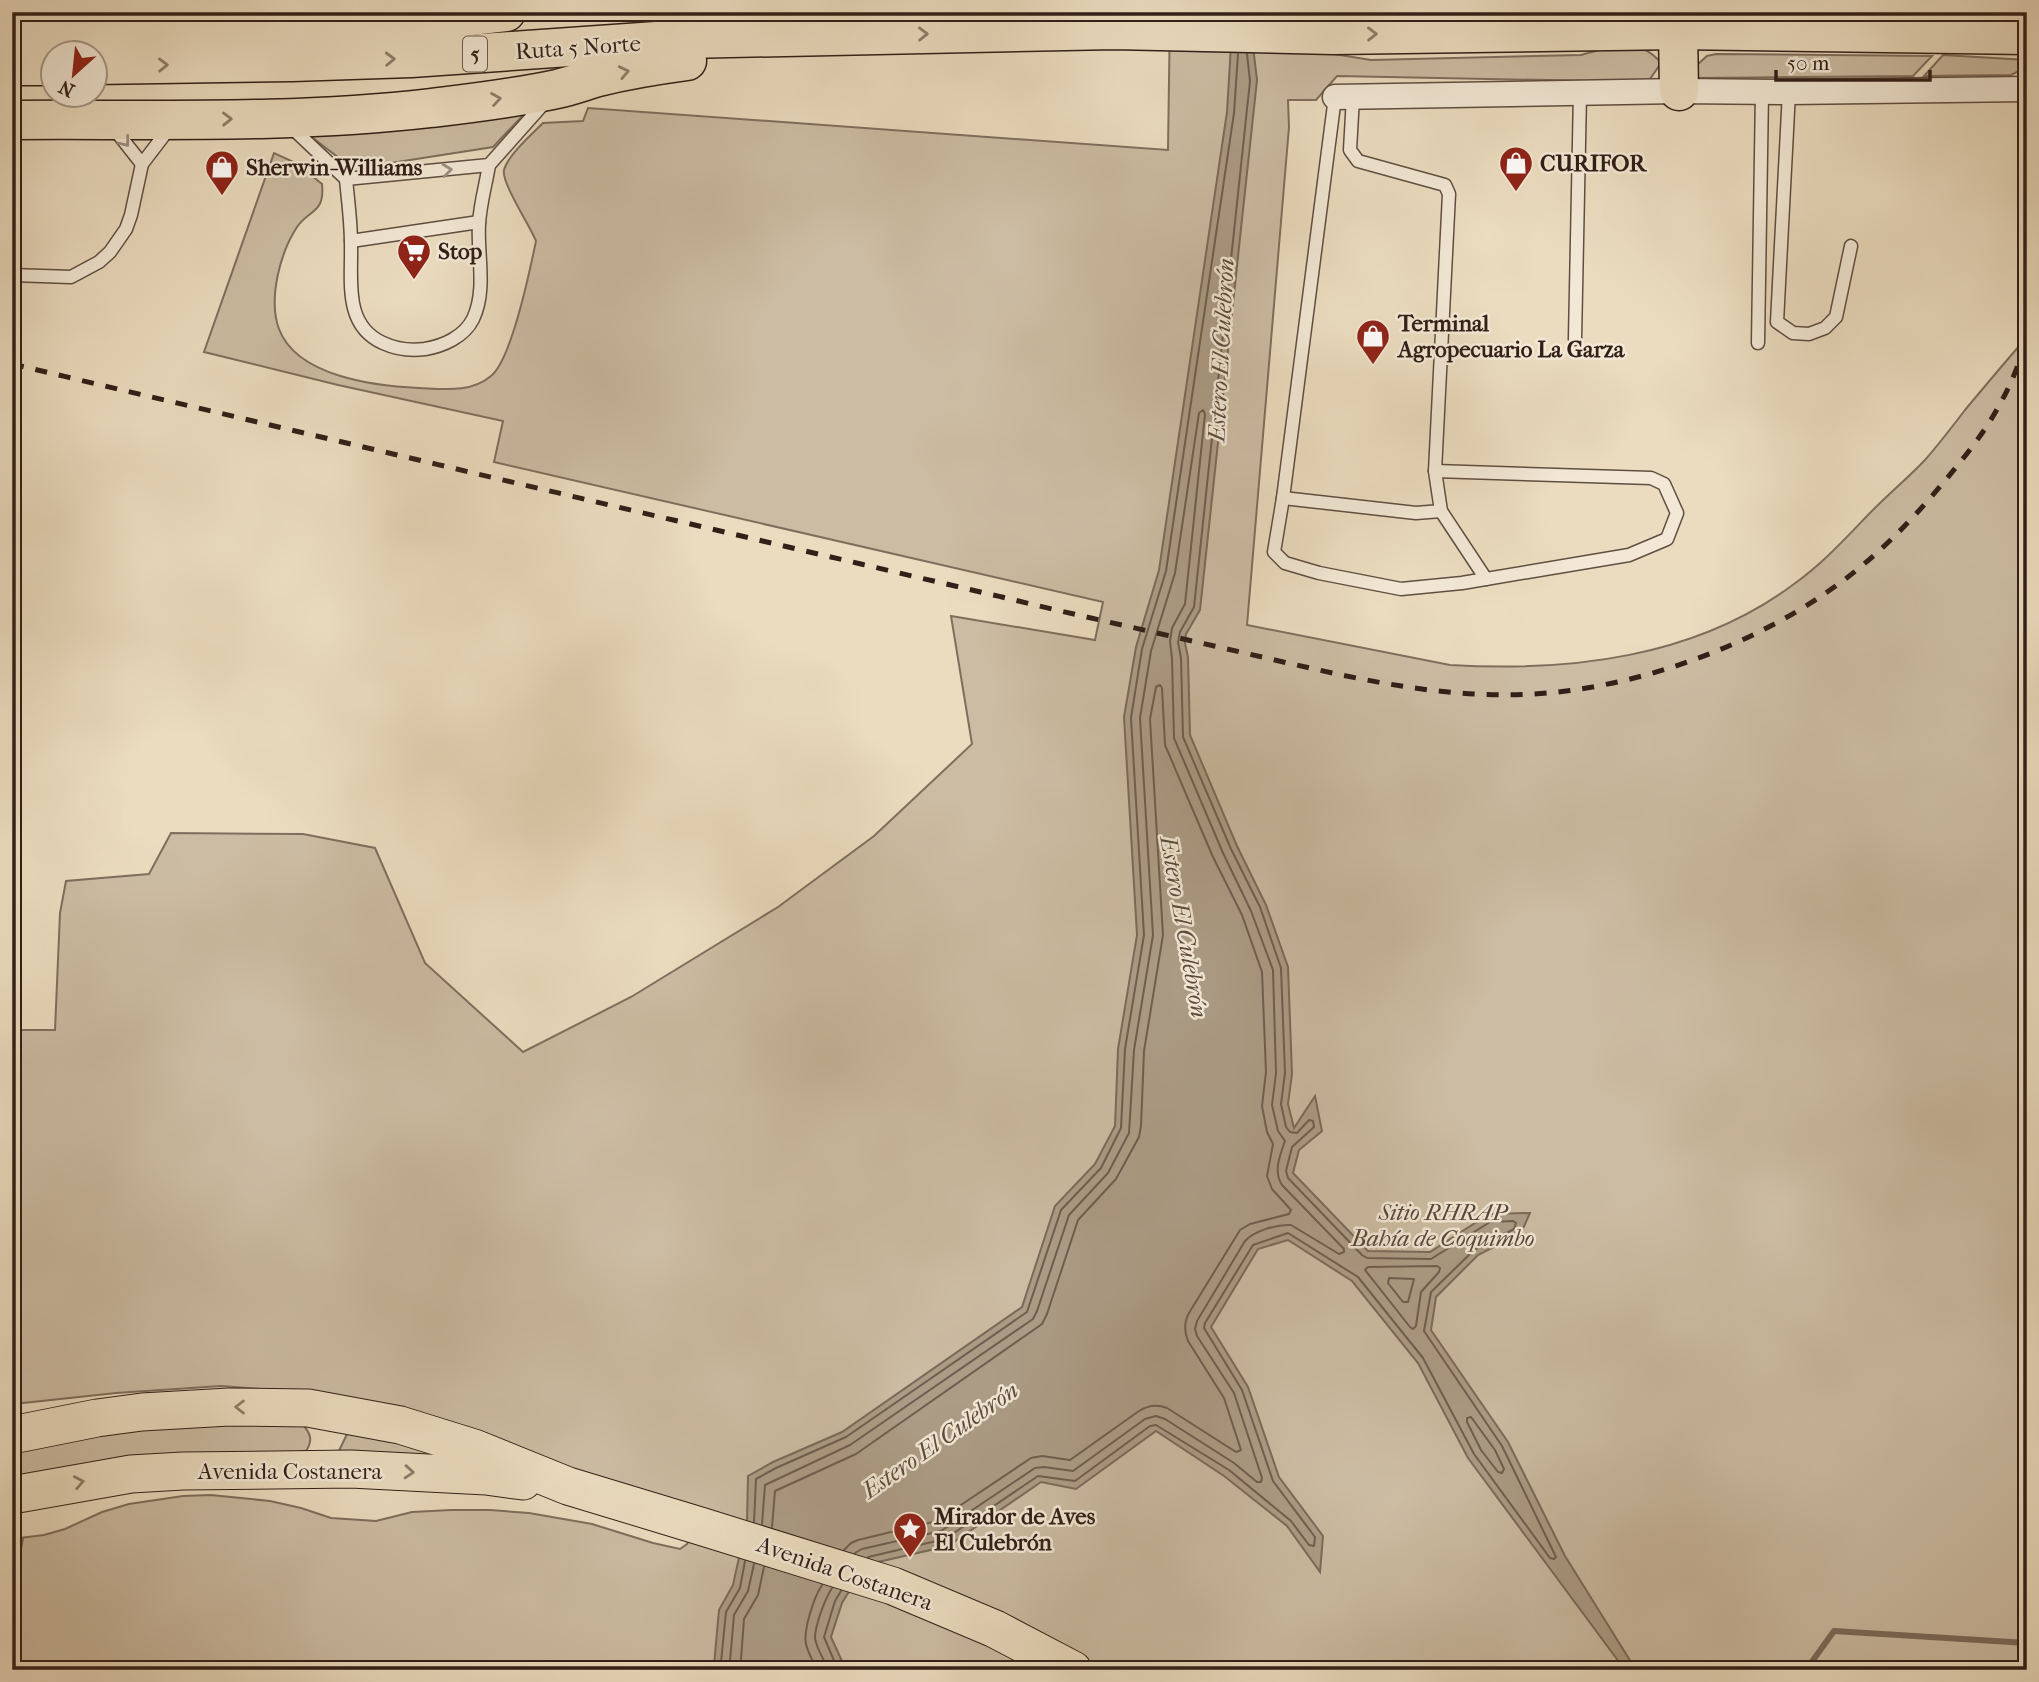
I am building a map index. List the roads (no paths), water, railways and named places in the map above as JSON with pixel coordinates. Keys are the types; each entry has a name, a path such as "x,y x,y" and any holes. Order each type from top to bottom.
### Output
{"highway":[{"name":"Ruta 5 Norte","path":"12,35 309,30 388,25 506,12"},
{"name":"Ruta 5 Norte","path":"108,65 383,59 685,39 1114,30 1334,35 1448,22 1678,30 2027,36"},
{"path":"1678,30 1679,91"},
{"path":"18,122 282,118 430,108 558,89 599,77 658,65 855,35"},
{"path":"12,66 38,66"}],"main road":[{"name":"Avenida Costanera","path":"19,1431 142,1412 229,1407 308,1408 400,1425 474,1448 568,1486 700,1525 928,1599 1073,1670"},
{"path":"292,1469 313,1463 325,1445 325,1427 321,1419 308,1408"},
{"name":"Avenida Costanera","path":"12,1495 131,1474 292,1469 382,1470 486,1476 568,1486"}],"street":[{"path":"1344,97 2027,89"}],"lane":[{"path":"282,118 346,179 351,241 351,295 356,318 362,329 386,345 399,349 425,349 452,340 464,332 472,321 480,295 479,222 489,166 558,89"},
{"path":"1758,343 1762,92"},
{"path":"1789,92 1777,321 1793,332 1809,334 1825,328 1836,317 1851,247"},
{"path":"1575,339 1580,93"},
{"path":"1344,97 1274,552 1285,563 1319,573 1401,589 1462,583 1629,555 1667,539 1677,513 1664,484 1651,478 1435,471"},
{"path":"1344,97 1350,150 1358,161 1445,185 1449,194 1435,471 1441,511 1486,579"},
{"path":"107,120 142,164"},
{"path":"12,275 71,277 99,262 110,252 126,229 142,164 175,120"},
{"path":"346,179 489,166"},
{"path":"351,241 479,222"},
{"path":"1283,498 1416,513 1441,511"}],"water":[{"name":"Estero El Culebrón","path":"1233,12 1249,12 1257,80 1200,610 1186,634 1185,643 1188,657 1190,735 1237,846 1266,905 1288,967 1292,1074 1288,1104 1294,1128 1315,1096 1322,1131 1299,1150 1293,1173 1368,1251 1430,1252 1489,1214 1530,1213 1521,1233 1478,1255 1436,1297 1431,1330 1508,1442 1565,1556 1636,1670 1625,1670 1468,1458 1418,1363 1352,1281 1288,1240 1258,1249 1211,1327 1248,1387 1279,1477 1323,1536 1320,1572 1287,1526 1224,1476 1156,1431 1076,1489 1041,1482 948,1546 865,1565 842,1603 831,1637 846,1670 717,1670 714,1665 719,1610 733,1585 747,1521 748,1476 842,1432 1022,1307 1055,1206 1095,1164 1115,1126 1118,1049 1137,935 1124,717 1136,647 1159,570 1227,112"}],"waterway":[{"path":"1806,1670 1834,1631 2027,1643"}],"railway":[{"path":"12,364 1327,672 1446,692 1526,694 1605,685 1682,664 1757,633 1827,592 1892,539 1959,464 1982,434 2005,395 2027,341"}],"place":[{"name":"CURIFOR","path":"1516,193"},
{"name":"Sherwin-Williams","path":"222,197"},
{"name":"Stop","path":"414,281"},
{"name":"Terminal Agropecuario La Garza","path":"1373,366"},
{"name":"Mirador de Aves El Culebrón","path":"910,1559"}],"park label":[{"name":"Sitio RHRAP Bahía de Coquimbo","path":"1443,1225"}]}
